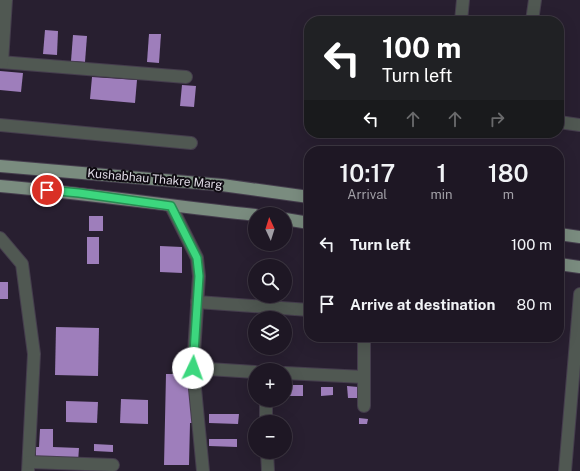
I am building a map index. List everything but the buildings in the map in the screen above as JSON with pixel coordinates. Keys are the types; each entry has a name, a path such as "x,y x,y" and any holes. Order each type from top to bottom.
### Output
{"main road":[{"name":"Kushabhau Thakre Marg","path":"0,166 222,185 304,196"},
{"name":"Kushabhau Thakre Marg","path":"0,186 79,193 171,206 248,214"},
{"path":"292,220 304,222"},
{"path":"564,235 580,237"},
{"path":"564,265 580,267"}],"street":[{"path":"6,0 1,62 186,77"},
{"path":"461,16 463,0"},
{"path":"533,16 535,0"},
{"path":"564,123 580,125"},
{"path":"0,125 191,143"},
{"path":"171,206 197,258 199,276 193,368 203,471"},
{"path":"0,238 22,264 33,347 28,466 113,465"},
{"path":"564,471 567,463 577,316 580,294"},
{"path":"197,302 304,310"},
{"path":"364,342 364,406"},
{"path":"193,368 248,372"},
{"path":"292,373 364,377"},
{"path":"267,459 268,471"}],"route":[{"path":"47,190 171,206 197,258 199,276 193,368"}]}
